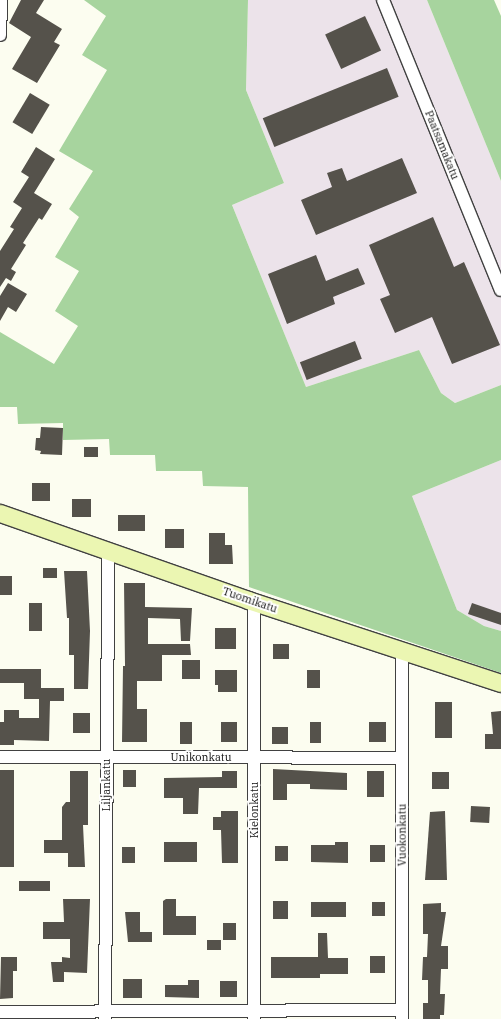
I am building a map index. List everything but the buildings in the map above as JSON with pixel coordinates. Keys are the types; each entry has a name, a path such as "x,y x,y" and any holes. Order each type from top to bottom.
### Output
{"street":[{"path":"0,35 1,0"},
{"name":"Paatsamakatu","path":"383,0 501,290"},
{"name":"Tuomikatu","path":"0,513 254,602 501,683"},
{"name":"Liljankatu","path":"105,1015 108,552"},
{"name":"Kielonkatu","path":"254,602 254,1015"},
{"name":"Vuokonkatu","path":"402,651 402,1015"},
{"name":"Unikonkatu","path":"0,757 402,758"},
{"path":"0,1012 105,1015 402,1015"}],"shaded area":[{"path":"248,0 427,0 501,181 501,385 455,403 441,393 419,350 306,387 232,205 284,183 246,90"},
{"path":"501,460 501,631 484,626 457,610 412,496"}],"green space":[{"path":"84,0 248,0 246,90 284,183 232,205 306,387 419,350 441,393 455,403 501,385 501,460 412,496 457,610 484,626 501,631 501,673 249,587 248,487 203,486 202,471 156,471 155,455 110,455 109,439 63,440 63,423 18,424 17,407 0,407 0,332 54,364 78,326 55,311 79,271 55,257 79,217 69,209 93,171 59,151 107,70 82,55 106,16"},
{"path":"427,0 494,0 501,16 501,181"}]}
